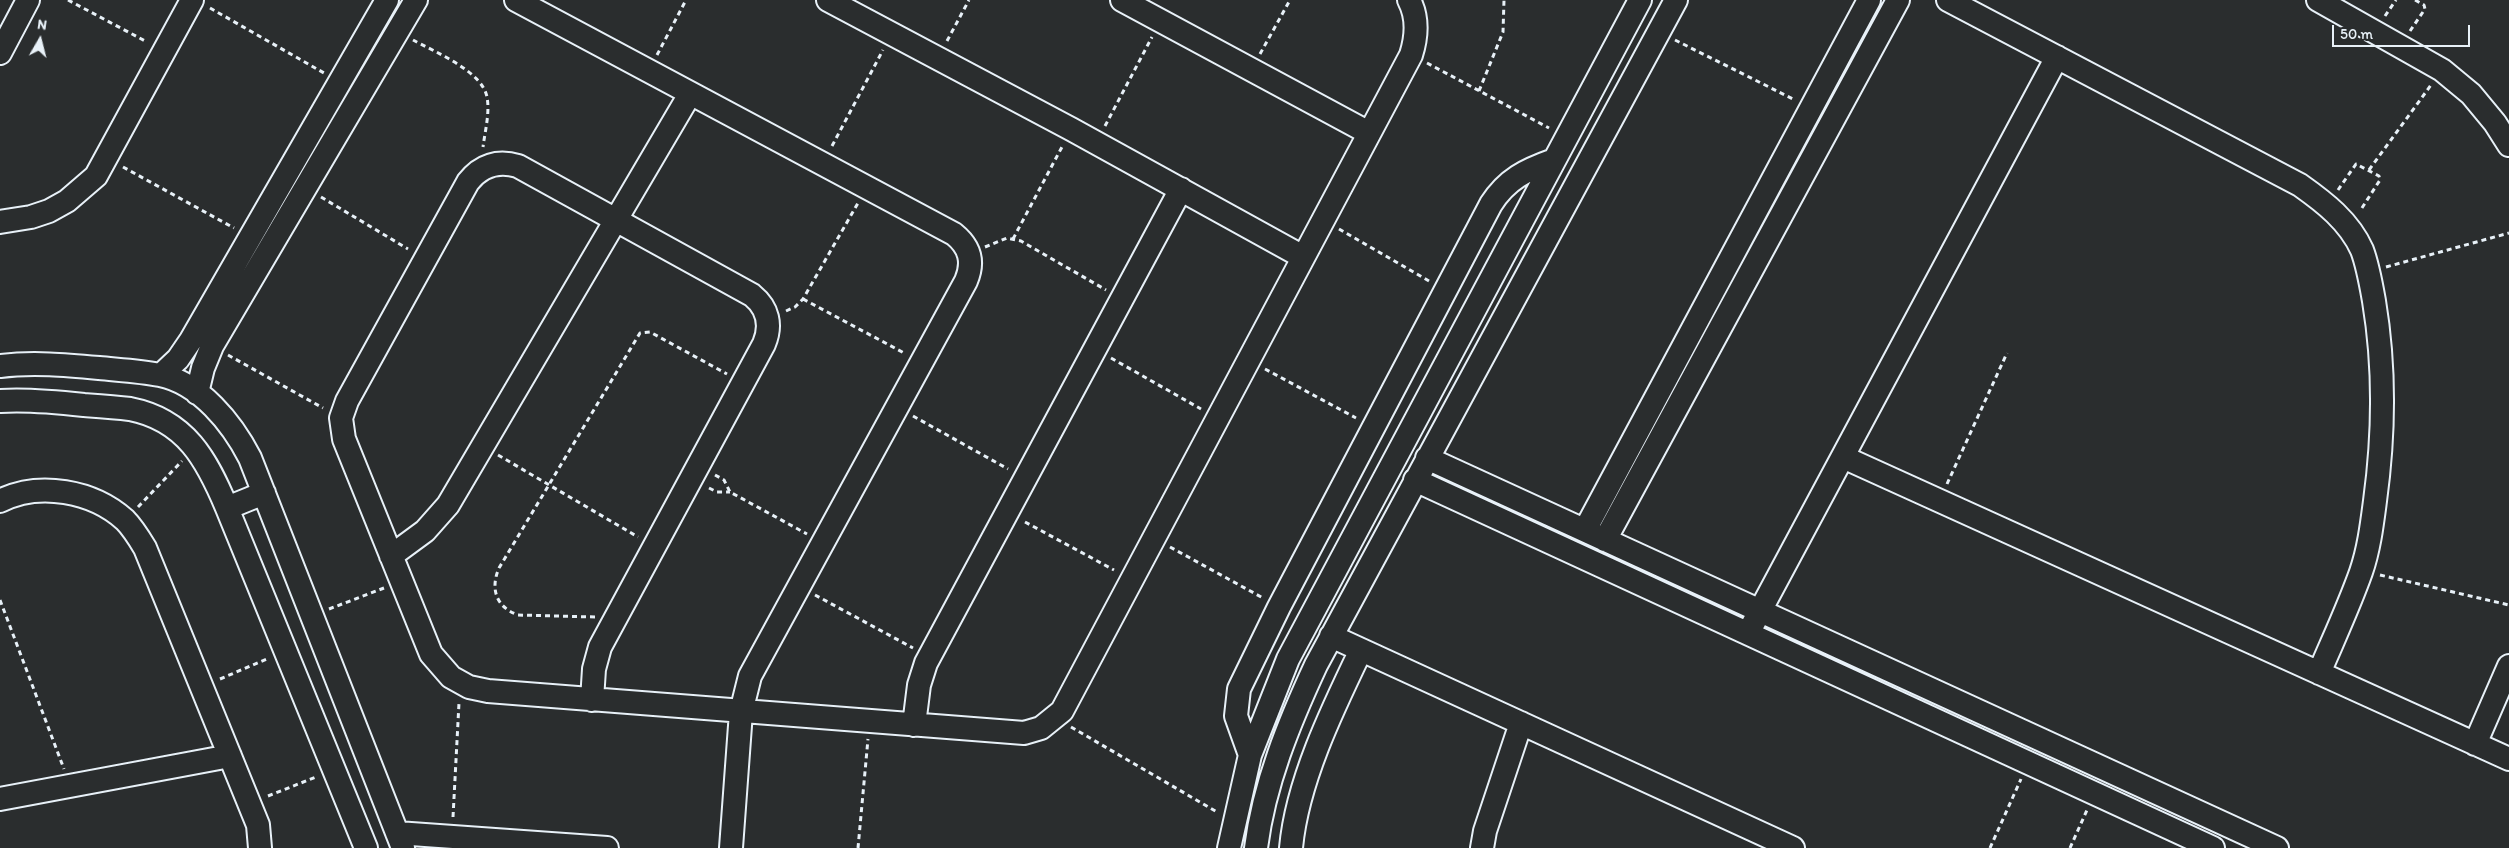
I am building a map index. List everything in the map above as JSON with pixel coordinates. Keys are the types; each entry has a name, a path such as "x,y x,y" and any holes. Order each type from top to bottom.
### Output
{"street":[{"path":"0,53 28,0"},
{"path":"161,375 185,350 387,0"},
{"path":"197,394 203,368 212,346 416,0"},
{"path":"516,0 954,234 961,240 970,255 971,264 966,281 750,676 741,712 731,848"},
{"path":"828,0 1071,129 1303,257"},
{"path":"1122,0 1370,133"},
{"path":"592,700 596,658 616,617 768,336 768,317 759,301 752,295 518,166 503,163 480,170 468,182 347,401 341,418 344,439 401,582 431,654 443,671 460,683 488,691 592,700 741,712 1024,733 1041,728 1062,711 1411,55 1415,44 1416,23 1409,0"},
{"path":"1229,848 1233,822 1250,755 1288,659 1638,0"},
{"path":"1256,848 1258,830 1276,762 1299,703 1331,636 1676,0"},
{"path":"1585,530 1869,0"},
{"path":"1606,540 1898,0"},
{"path":"1948,0 2300,185 2329,205 2349,228 2361,249 2369,271 2378,330 2382,422 2372,522 2362,571 2319,673"},
{"path":"2318,0 2442,70 2471,94 2495,123 2509,145"},
{"path":"0,222 31,217 67,201 96,176 165,51 198,2"},
{"path":"1748,634 2057,57"},
{"path":"391,556 425,531 441,515 690,94"},
{"path":"1250,755 1238,724 1236,698 1279,607 1497,194 1523,171 1554,160"},
{"path":"914,725 920,677 929,656 1181,189"},
{"path":"0,366 28,364 74,365 161,375 197,394 222,415 250,458 400,840 452,837 607,848"},
{"path":"0,401 130,409 166,422 195,446 210,468 366,848"},
{"path":"1843,457 2509,760"},
{"path":"1427,458 2277,848"},
{"path":"1415,480 2213,848"},
{"path":"0,501 25,493 46,491 68,493 89,498 108,507 125,520 145,548 258,825 260,848"},
{"path":"227,508 264,493"},
{"path":"1345,550 1370,564"},
{"path":"1331,636 1793,848"},
{"path":"1291,848 1305,782 1333,709 1361,650"},
{"path":"2475,744 2509,666"},
{"path":"1482,848 1485,831 1521,723"},
{"path":"0,798 230,756"}],"path":[{"path":"68,0 165,51"},
{"path":"648,71 686,0"},
{"path":"937,58 969,0"},
{"path":"1252,70 1290,0"},
{"path":"1479,91 1503,32 1504,0"},
{"path":"2400,46 2425,9 2424,5 2415,0"},
{"path":"198,2 340,82"},
{"path":"1096,143 1161,21"},
{"path":"398,31 470,72 484,88 488,110 480,170"},
{"path":"1659,32 1811,108"},
{"path":"822,164 892,34"},
{"path":"1411,55 1566,137"},
{"path":"2369,170 2442,70"},
{"path":"1013,238 1071,129"},
{"path":"107,158 251,237"},
{"path":"2329,205 2354,166 2359,164 2379,176 2380,180 2349,228"},
{"path":"306,187 426,260"},
{"path":"768,317 794,307 803,299 867,188"},
{"path":"1323,220 1446,291"},
{"path":"2369,271 2509,233"},
{"path":"970,255 1001,239 1013,238 1122,299"},
{"path":"803,299 922,362"},
{"path":"616,617 518,615 508,611 496,596 494,586 499,568 640,333 650,332 743,382"},
{"path":"212,346 341,418"},
{"path":"1095,349 1218,418"},
{"path":"1939,501 2006,354"},
{"path":"1249,360 1374,428"},
{"path":"897,407 1025,479"},
{"path":"125,520 195,446"},
{"path":"483,446 654,546"},
{"path":"699,464 724,480 730,492 823,543"},
{"path":"1007,512 1132,580"},
{"path":"1154,538 1279,607"},
{"path":"2362,571 2509,605"},
{"path":"312,615 401,582"},
{"path":"799,586 929,656"},
{"path":"0,600 71,786"},
{"path":"201,686 286,651"},
{"path":"452,837 460,683"},
{"path":"1055,718 1233,822"},
{"path":"858,848 869,722"},
{"path":"1990,848 2028,763"},
{"path":"249,803 334,770"},
{"path":"2070,848 2095,793"}]}
